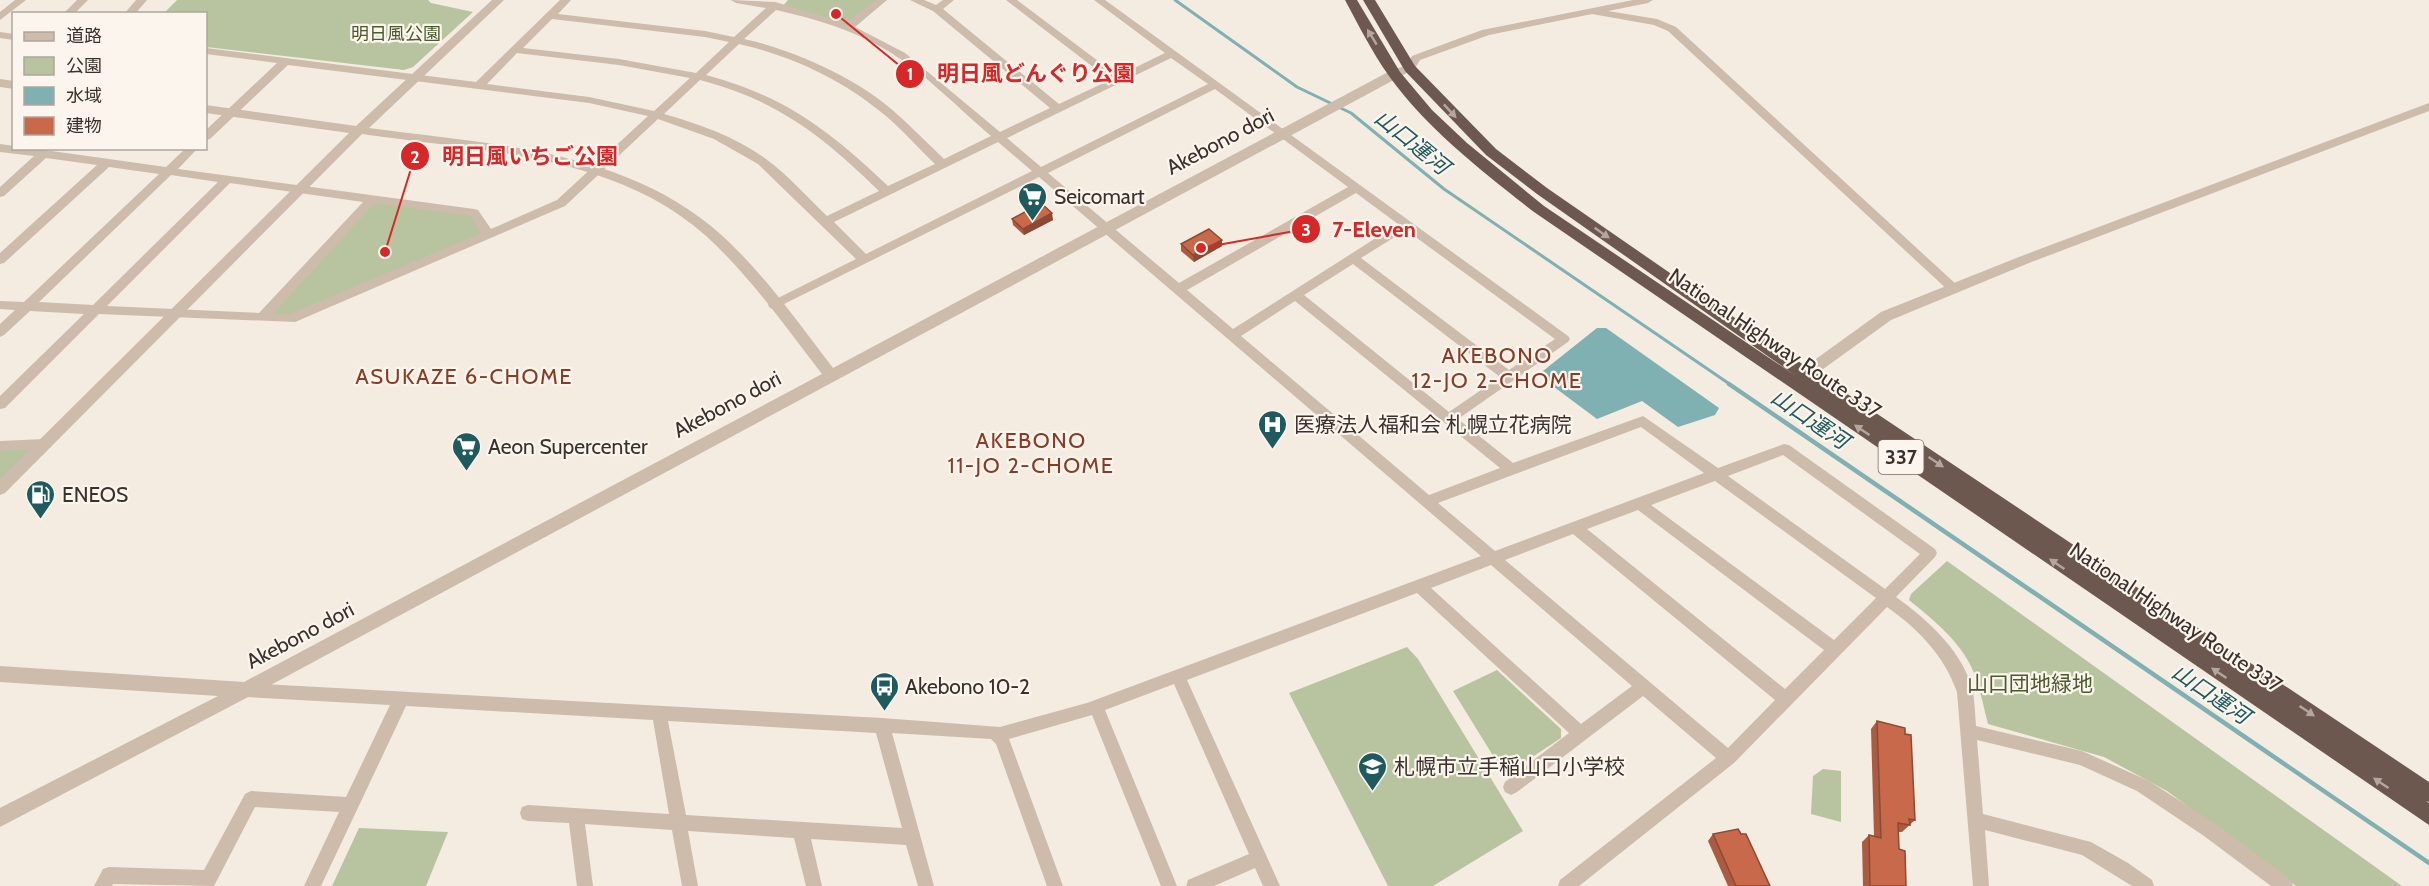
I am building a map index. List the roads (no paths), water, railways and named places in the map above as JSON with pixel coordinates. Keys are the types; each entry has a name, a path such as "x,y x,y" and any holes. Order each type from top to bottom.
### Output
{"highway":[{"name":"National Highway Route 337","path":"1351,0 1402,71 1434,121 1465,150 1539,209 2429,793"},
{"name":"National Highway Route 337","path":"1369,0 1402,71"},
{"name":"National Highway Route 337","path":"1799,378 2429,815"}],"street":[{"path":"0,17 21,0"},
{"path":"70,12 83,0"},
{"path":"131,12 142,0"},
{"path":"0,489 359,130 498,0"},
{"path":"478,86 566,0"},
{"path":"736,0 775,5 820,18 892,49 1728,758"},
{"path":"847,28 882,0"},
{"path":"915,0 937,9 1058,109"},
{"path":"937,9 949,0"},
{"path":"1011,0 1117,80"},
{"path":"1099,0 1564,339 1449,419"},
{"path":"1402,71 1416,58 1486,32 1648,0"},
{"path":"0,305 291,319 561,203 775,5"},
{"path":"1596,12 1657,22 1672,29 1954,289"},
{"path":"550,16 738,39 763,46 802,61 846,84 885,109 943,165"},
{"path":"515,50 699,76 761,97 787,110 837,145 887,192"},
{"path":"207,51 589,100 631,107 657,115 712,134 759,159 864,260"},
{"path":"826,221 1171,54"},
{"path":"207,135 285,62"},
{"name":"Akebono dori","path":"0,674 246,690 830,374 1402,71"},
{"path":"774,305 1215,86"},
{"path":"1799,378 1886,316 2429,107"},
{"path":"207,110 532,154 596,170 661,198 689,216 740,263 830,374"},
{"path":"15,150 474,213 488,234"},
{"path":"0,332 191,150"},
{"path":"0,193 44,154"},
{"path":"0,260 106,163"},
{"path":"0,404 228,180"},
{"path":"1177,290 1358,187"},
{"path":"262,318 372,199"},
{"path":"1231,336 1406,224"},
{"path":"1353,258 1509,377"},
{"path":"1294,295 1512,470"},
{"path":"1427,501 1643,421 1914,618 1933,636 1960,675 1965,692 1981,886"},
{"path":"0,446 45,444"},
{"path":"0,818 246,690 984,731 998,735 1096,707 1784,449 1930,553 1728,758 1566,886"},
{"path":"1640,503 1835,650"},
{"path":"1574,528 1786,699"},
{"path":"1419,586 1581,734"},
{"path":"1178,676 1272,886"},
{"path":"1511,787 1644,686"},
{"path":"312,886 402,697"},
{"path":"1096,707 1168,886"},
{"path":"659,712 690,886"},
{"path":"882,725 926,886"},
{"path":"1968,731 2082,758 2143,786 2210,830 2285,886"},
{"path":"998,735 1002,740 1055,886"},
{"path":"102,886 109,875 207,883 250,799 350,805"},
{"path":"528,813 912,837"},
{"path":"576,816 585,886"},
{"path":"1976,820 2085,848 2146,886"},
{"path":"801,830 814,886"},
{"path":"1194,886 1259,858"}],"water":[{"path":"1597,328 1606,328 1719,408 1715,415 1678,427 1642,401 1597,419 1538,375"}],"waterway":[{"name":"山口運河","path":"1175,0 1297,87 1351,113 1444,189 1731,385"},
{"name":"山口運河","path":"1729,384 2429,863"}],"place":[{"name":"明日風どんぐり公園","path":"836,14"},
{"name":"Seicomart","path":"1033,222"},
{"name":"7-Eleven","path":"1201,248"},
{"name":"明日風いちご公園","path":"385,252"},
{"name":"医療法人福和会 札幌立花病院","path":"1273,450"},
{"name":"Aeon Supercenter","path":"467,472"},
{"name":"ENEOS","path":"41,520"},
{"name":"Akebono 10-2","path":"884,712"},
{"name":"札幌市立手稲山口小学校","path":"1373,792"}],"district":[{"name":"AKEBONO 12-JO 2-CHOME","path":"1497,368"},
{"name":"ASUKAZE 6-CHOME","path":"464,376"},
{"name":"AKEBONO 11-JO 2-CHOME","path":"1031,452"}],"park label":[{"name":"明日風公園","path":"396,34"},
{"name":"山口団地緑地","path":"2030,683"}]}
